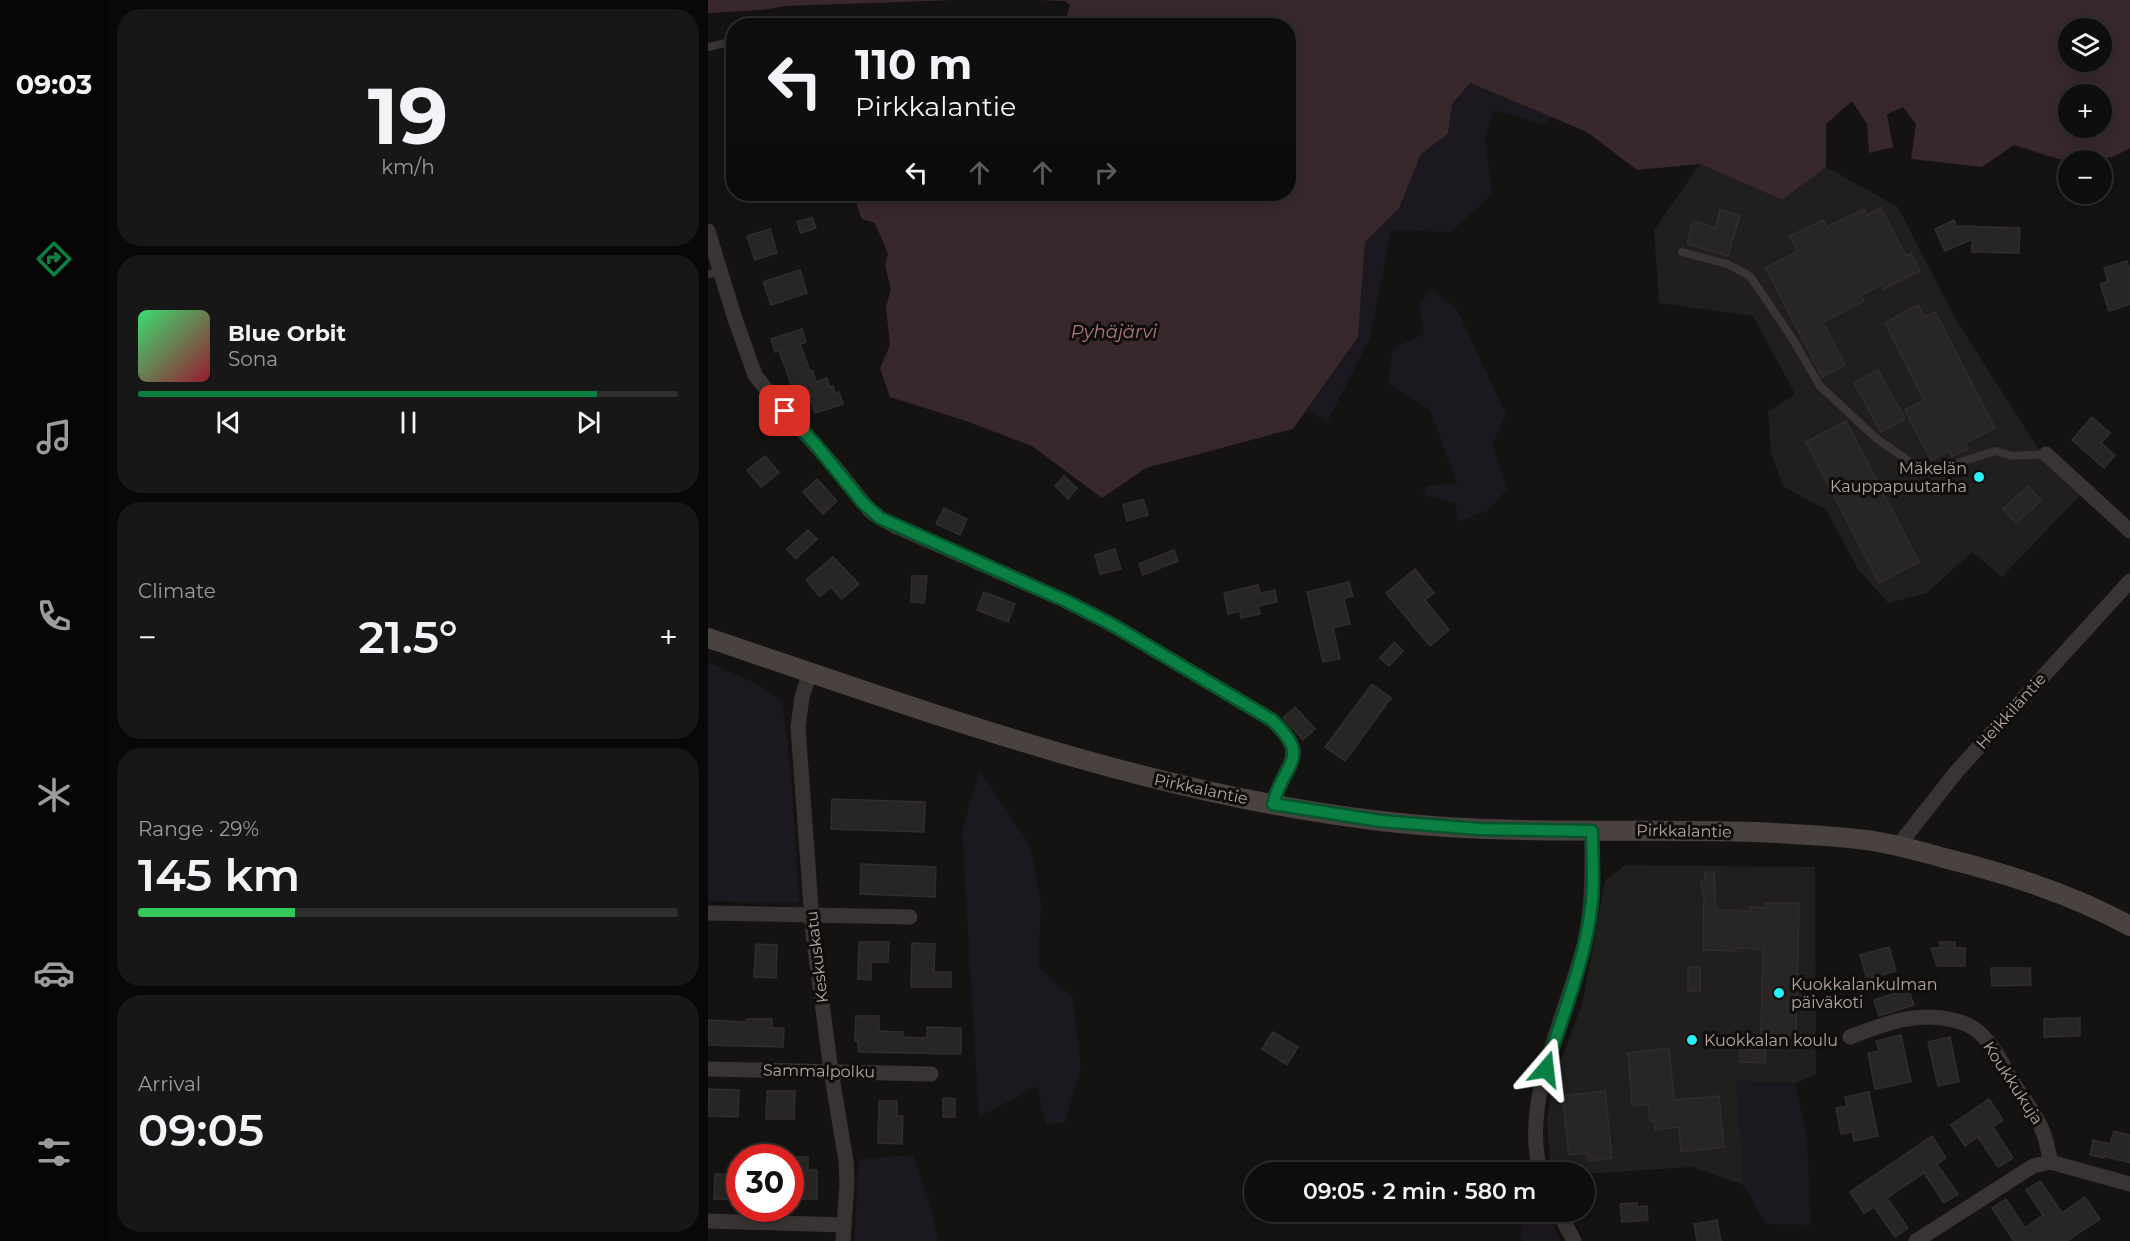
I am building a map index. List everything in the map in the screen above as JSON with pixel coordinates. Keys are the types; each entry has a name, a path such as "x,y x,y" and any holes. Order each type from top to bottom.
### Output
{"street":[{"path":"708,231 715,273 735,319 755,375 775,401 823,452 871,512 899,528 1066,601 1111,624 1272,720 1287,735 1294,754 1291,765 1278,786 1273,804"},
{"path":"2046,454 2130,531"},
{"name":"Heikkiläntie","path":"1898,846 1957,771 2130,581"},
{"name":"Pirkkalantie","path":"708,638 1070,757 1151,778 1273,804 1381,821 1479,829 1690,830 1864,839 1986,868 2050,889 2130,926"},
{"name":"Keskuskatu","path":"810,672 802,697 798,727 812,916 831,1071 846,1161 847,1184 843,1241"},
{"path":"1537,1162 1535,1127 1540,1089 1571,990 1589,919 1592,898 1592,831"},
{"path":"708,913 910,917"},
{"name":"Koukkukuja","path":"1850,1037 1914,1016 1938,1016 1962,1022 1980,1033 2041,1123 2048,1142 2050,1162"},
{"name":"Sammalpolku","path":"708,1069 931,1074"},
{"path":"1916,1241 2033,1166 2050,1162 2130,1184"},
{"path":"708,1221 844,1225"},
{"path":"1564,1222 1574,1241"}],"lane":[{"path":"708,46 726,42"},
{"path":"1682,252 1728,264 1750,276 1792,338 1820,386 1877,439 1926,473 1995,451 2013,456 2046,454"}],"shaded area":[{"path":"1470,83 1550,117 1544,125 1494,110 1485,138 1492,194 1451,232 1391,230 1370,338 1328,421 1307,411 1358,337 1365,242 1399,208 1421,154 1448,134 1452,104"},
{"name":"Mäkelän Kauppapuutarha","path":"1700,164 1782,200 1826,167 1898,207 1955,318 2048,464 2081,494 2002,577 1972,552 1927,593 1888,603 1858,569 1826,510 1783,486 1771,452 1768,412 1795,394 1753,316 1659,303 1654,230"},
{"path":"1431,289 1456,308 1506,414 1492,446 1507,489 1488,510 1458,522 1456,504 1423,495 1427,486 1457,483 1430,410 1388,383 1393,348 1424,334 1419,306"},
{"path":"708,662 757,684 782,701 792,784 799,903 708,901"},
{"path":"980,770 1030,845 1041,905 1038,966 1073,999 1081,1068 1065,1122 1046,1126 1037,1086 979,1117 962,831"},
{"name":"Kuokkalan koulu","path":"1626,865 1815,867 1816,1074 1795,1084 1737,1081 1744,1185 1692,1167 1595,1173 1595,1162 1550,1162 1547,1119 1553,1081 1582,1005 1605,880"},
{"path":"1736,1081 1795,1084 1807,1137 1811,1225 1765,1224 1744,1185"},
{"path":"913,1155 929,1200 938,1241 854,1241 859,1159"},
{"path":"1520,1222 1551,1222 1561,1241 1522,1241"}],"water":[{"path":"708,0 955,0 785,6 763,10 708,13"},
{"name":"Pyhäjärvi","path":"1038,0 2130,0 2130,148 2112,157 2112,150 2058,150 2058,159 2014,145 1982,167 1911,159 1916,124 1903,107 1887,114 1893,147 1869,153 1867,124 1852,101 1826,124 1826,167 1782,200 1700,164 1637,170 1587,132 1470,83 1452,104 1448,134 1421,154 1399,208 1365,242 1358,337 1293,429 1146,468 1102,498 1032,446 966,421 890,397 880,368 890,345 886,307 891,289 885,266 888,254 875,223 862,219 857,206 858,202 1296,201 1296,18 1066,18 1070,5 1065,1"}],"building":[{"path":"1881,208 1906,256 1911,253 1920,271 1884,289 1882,284 1861,295 1864,301 1823,322 1845,365 1822,377 1766,268 1798,251 1790,236 1823,220 1827,227 1864,209 1867,215"},
{"path":"1720,210 1740,215 1728,256 1687,244 1693,221 1716,228"},
{"path":"812,217 816,228 801,233 797,222"},
{"path":"1954,220 1956,226 2020,228 2019,253 1972,252 1972,239 1945,251 1935,229"},
{"path":"770,229 777,253 755,260 747,236"},
{"path":"2127,261 2130,272 2130,304 2109,311 2100,284 2108,281 2104,268"},
{"path":"800,270 807,293 771,305 763,282"},
{"path":"1918,305 1925,317 1935,312 1995,428 1965,443 1968,449 1952,456 1949,451 1931,460 1905,410 1924,400 1885,323"},
{"path":"802,329 806,342 800,344 816,382 827,378 835,393 839,392 843,404 815,413 808,393 796,397 779,351 775,352 771,339"},
{"path":"1878,370 1905,419 1881,432 1854,383"},
{"path":"2092,417 2110,433 2101,443 2115,455 2104,468 2072,440"},
{"path":"1846,421 1919,562 1879,583 1806,442"},
{"path":"765,456 779,473 761,487 747,470"},
{"path":"1064,476 1077,488 1068,499 1055,486"},
{"path":"817,479 837,501 823,514 803,492"},
{"path":"2028,486 2041,501 2016,523 2003,509"},
{"path":"1143,499 1148,515 1127,521 1123,505"},
{"path":"944,508 967,519 960,535 936,524"},
{"path":"808,530 817,539 796,559 787,549"},
{"path":"1115,549 1121,569 1100,574 1095,555"},
{"path":"1174,550 1178,561 1143,575 1139,564"},
{"path":"833,557 859,584 842,599 831,587 820,597 806,580"},
{"path":"1415,569 1434,593 1425,600 1449,630 1430,646 1386,593"},
{"path":"912,576 927,576 924,603 911,602"},
{"path":"1349,582 1353,596 1344,598 1350,624 1333,628 1340,659 1323,662 1307,592"},
{"path":"1258,585 1260,593 1275,590 1277,602 1258,606 1260,614 1241,618 1240,611 1228,614 1224,593"},
{"path":"984,592 1015,604 1008,622 977,610"},
{"path":"1394,642 1403,651 1389,666 1380,658"},
{"path":"1372,684 1391,698 1345,761 1325,747"},
{"path":"1295,707 1315,729 1303,740 1283,718"},
{"path":"832,799 925,802 924,832 831,829"},
{"path":"861,864 936,867 935,897 860,894"},
{"name":"Kuokkalankulman päiväkoti","path":"1705,872 1714,872 1716,910 1750,911 1750,907 1765,908 1765,903 1799,903 1796,1035 1761,1034 1763,949 1703,950 1704,894 1702,894 1701,882 1705,882"},
{"path":"859,942 889,942 888,962 871,962 871,980 858,979"},
{"path":"1939,942 1955,942 1955,948 1965,948 1965,966 1937,966 1931,948 1941,948"},
{"path":"912,943 935,944 934,972 951,972 951,987 911,987"},
{"path":"756,944 777,945 776,978 754,977"},
{"path":"1889,947 1896,971 1867,979 1860,955"},
{"path":"1688,967 1700,967 1700,991 1688,991"},
{"path":"1991,968 2030,968 2031,985 1992,986"},
{"path":"1908,989 1914,1005 1879,1016 1874,1000"},
{"path":"856,1016 879,1016 879,1031 903,1032 903,1037 927,1038 927,1027 961,1028 961,1054 858,1052 858,1041 855,1041"},
{"path":"2080,1018 2080,1036 2044,1037 2044,1019"},
{"path":"747,1019 772,1019 772,1028 784,1028 783,1047 708,1045 708,1020 747,1022"},
{"path":"1273,1032 1298,1047 1287,1065 1262,1049"},
{"path":"1901,1035 1911,1082 1875,1089 1868,1053 1879,1051 1876,1041"},
{"path":"1950,1037 1959,1082 1938,1086 1928,1042"},
{"path":"1669,1048 1674,1100 1719,1096 1724,1147 1681,1152 1679,1127 1655,1130 1654,1121 1650,1121 1648,1104 1632,1106 1628,1053"},
{"path":"1740,1050 1765,1050 1765,1063 1740,1062"},
{"path":"709,1089 739,1090 738,1117 708,1116"},
{"path":"767,1091 795,1091 794,1119 766,1119"},
{"path":"1605,1091 1612,1158 1588,1161 1588,1153 1569,1155 1562,1096"},
{"path":"1869,1092 1878,1136 1854,1141 1852,1132 1841,1134 1836,1108 1847,1106 1845,1097"},
{"path":"943,1098 955,1099 955,1117 943,1117"},
{"path":"1989,1099 2003,1120 1993,1127 2013,1158 1998,1167 1978,1137 1965,1146 1951,1125"},
{"path":"879,1101 897,1101 897,1116 903,1116 902,1144 878,1143"},
{"path":"2114,1131 2130,1135 2130,1163 2090,1155 2093,1140 2110,1144"},
{"path":"1932,1136 1946,1158 1937,1164 1958,1194 1944,1203 1924,1173 1887,1198 1908,1228 1895,1237 1874,1207 1864,1213 1850,1192"},
{"path":"804,1157 808,1157 808,1170 817,1170 817,1199 804,1199"},
{"path":"715,1174 726,1174 726,1199 714,1199"},
{"path":"2040,1181 2062,1213 2085,1197 2100,1219 2067,1241 2014,1241 1992,1208 2006,1199 2025,1228 2043,1215 2026,1190"},
{"path":"1637,1203 1637,1207 1647,1206 1648,1220 1622,1222 1620,1204"},
{"path":"1717,1220 1721,1241 1697,1241 1694,1224"}],"place":[{"name":"Mäkelän Kauppapuutarha","path":"1979,477"},
{"name":"Kuokkalankulman päiväkoti","path":"1779,993"},
{"name":"Kuokkalan koulu","path":"1692,1040"}],"route":[{"path":"785,411 836,468 863,503 880,518 1066,601 1111,624 1272,720 1287,735 1294,754 1291,765 1278,786 1273,804 1381,821 1479,829 1592,831 1591,908 1585,941 1546,1069"}]}
